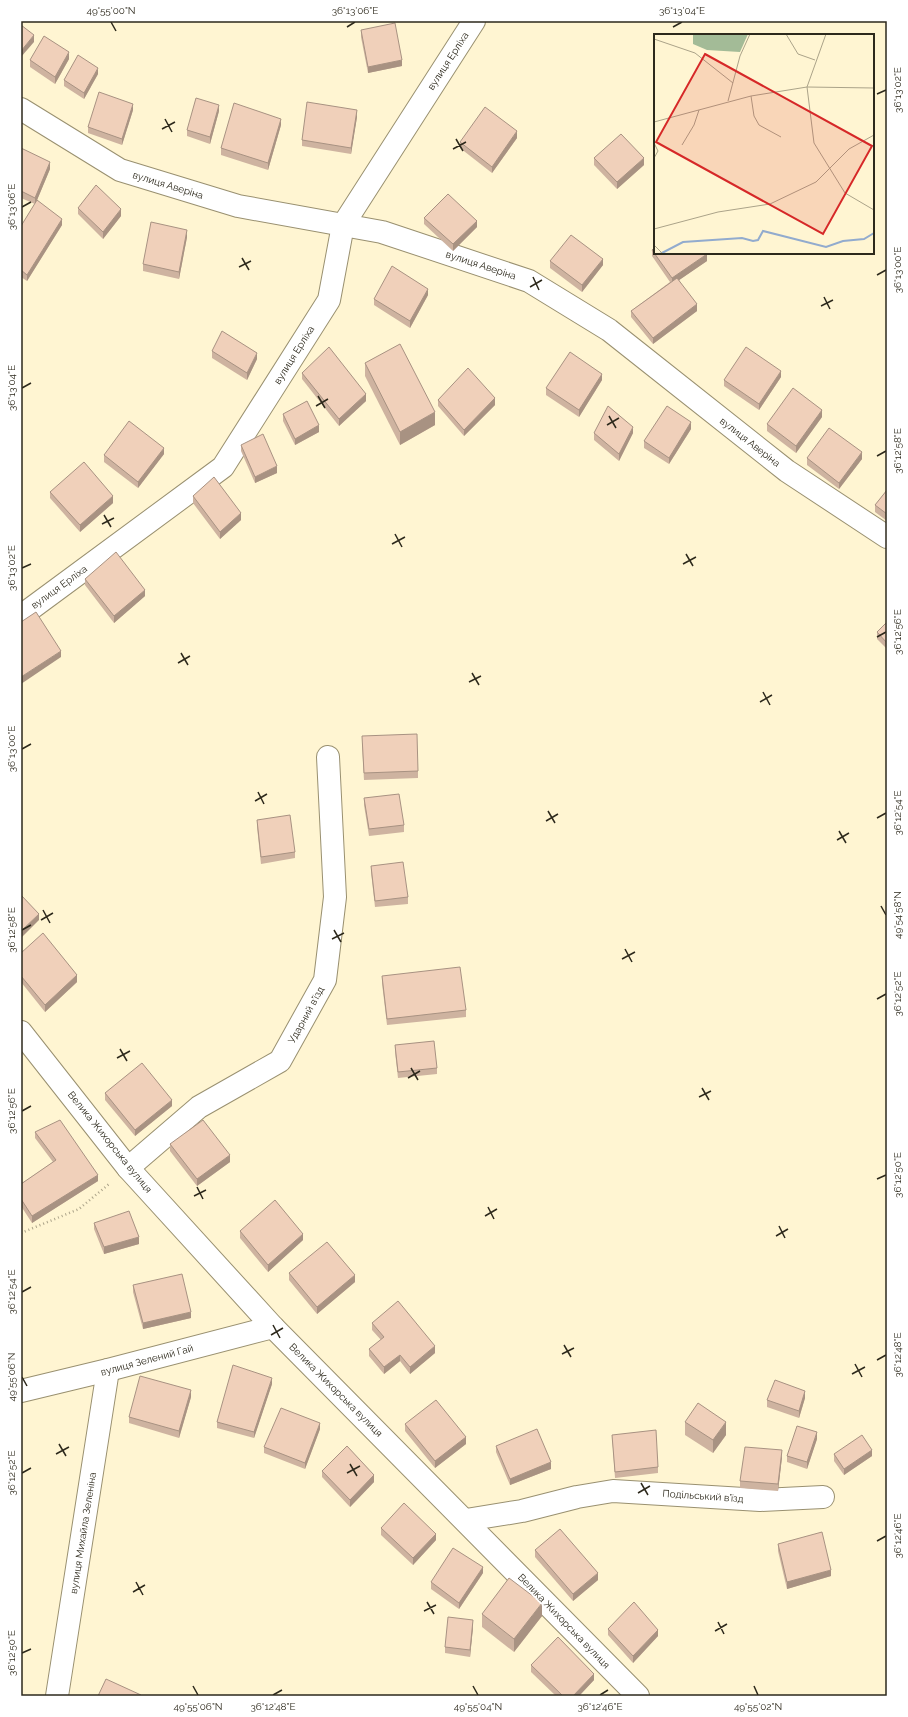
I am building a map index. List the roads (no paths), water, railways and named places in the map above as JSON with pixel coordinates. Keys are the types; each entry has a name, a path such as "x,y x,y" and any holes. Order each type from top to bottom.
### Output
{"street":[{"name":"вулиця Ерліха","path":"21,616 223,467 329,300 342,225 474,21"},
{"name":"вулиця Аверіна","path":"21,109 120,170 238,206 382,232 529,281 609,330 787,471 887,537"},
{"name":"Ударний в’їзд","path":"128,1168 199,1106 280,1061 325,980 335,897 328,757"},
{"name":"Велика Жихорська вулиця","path":"21,1032 128,1168 273,1327 466,1520 638,1696"},
{"name":"вулиця Зелений Гай","path":"21,1391 273,1327"},
{"name":"вулиця Михайла Зеленіна","path":"57,1696 108,1370"},
{"name":"Подільський в’їзд","path":"466,1520 522,1511 577,1497 613,1491 760,1500 823,1497"}]}
